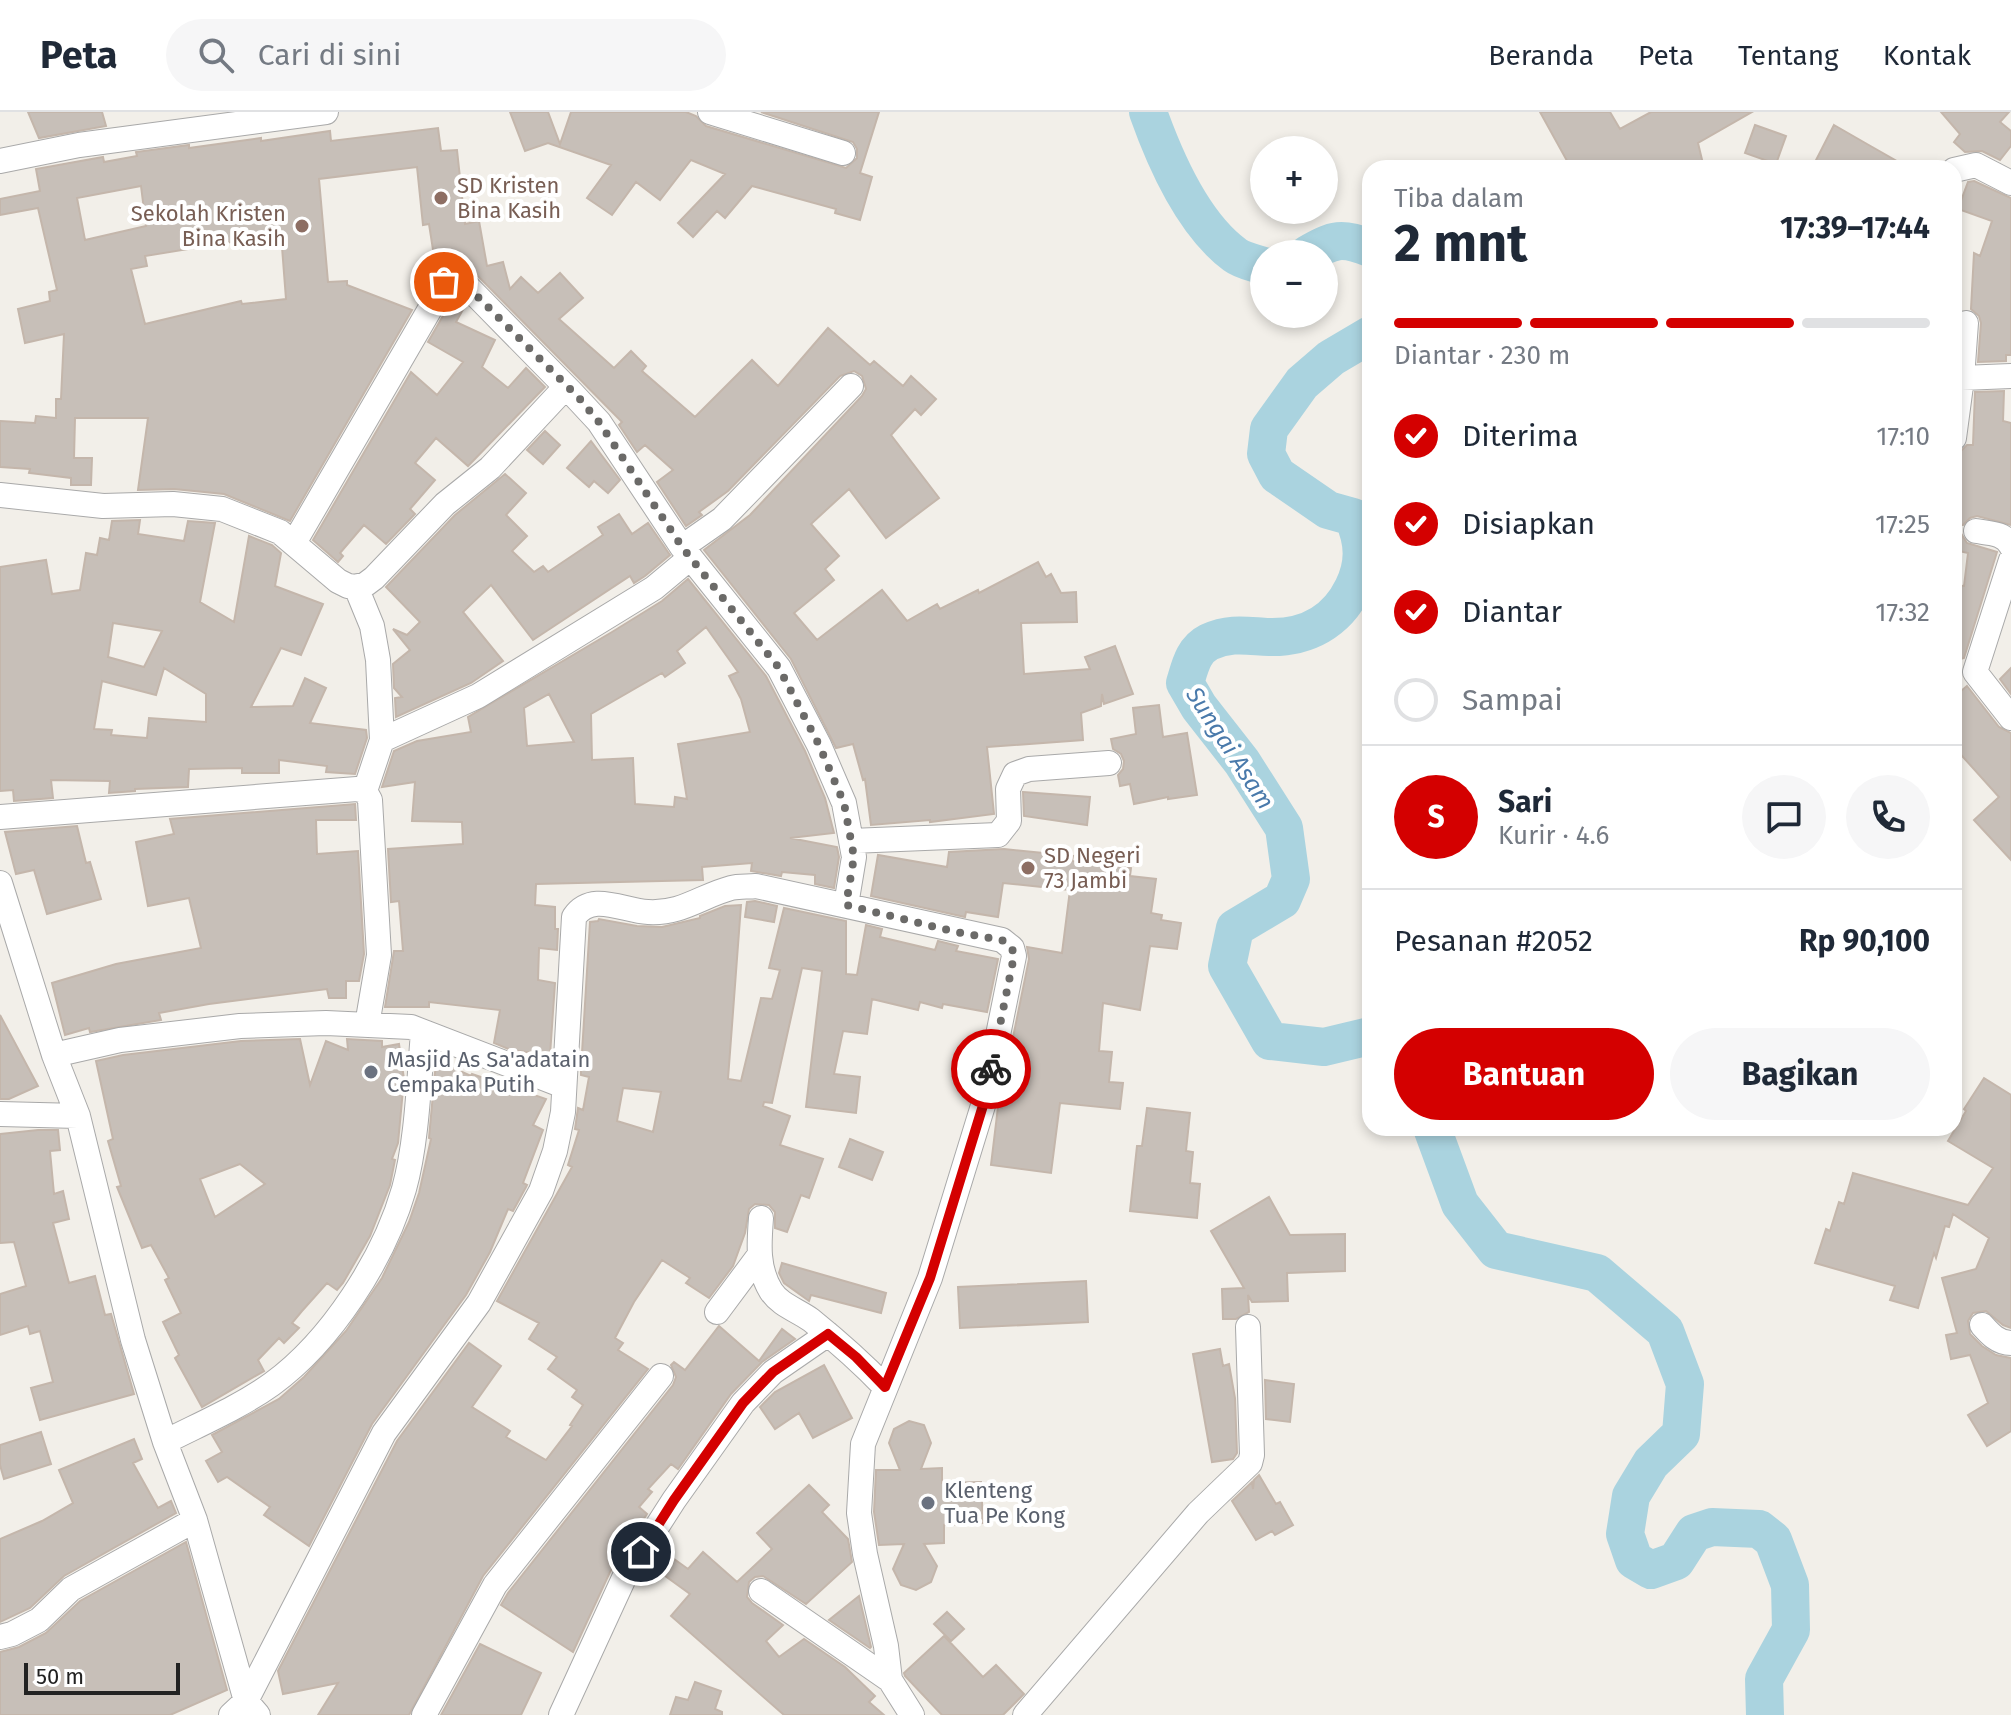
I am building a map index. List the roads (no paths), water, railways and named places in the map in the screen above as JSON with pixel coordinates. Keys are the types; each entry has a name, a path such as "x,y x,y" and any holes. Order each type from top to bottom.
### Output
{"street":[{"path":"0,161 79,145 257,118 326,112"},
{"path":"710,112 843,153"},
{"path":"1962,168 1976,165 2011,183"},
{"path":"294,543 448,278 454,277 464,283 599,422 686,552 779,668 819,745 844,803 854,857 846,905"},
{"path":"1966,323 1962,378 2011,376"},
{"path":"382,740 478,696 654,588 851,386"},
{"path":"0,495 103,506 173,504 222,509 280,532 338,581 356,587 374,578 445,504 490,468 560,393 572,393"},
{"path":"1976,531 2002,536 2011,546"},
{"path":"2011,560 1975,672 2011,718"},
{"path":"356,587 372,626 378,660 382,740 365,791"},
{"path":"851,841 998,835 1009,821 1008,789 1015,774 1029,769 1109,763"},
{"path":"0,817 357,789 365,791 370,800 379,955 367,1025"},
{"path":"0,883 54,1055 78,1116 133,1340 165,1442 195,1520 245,1710"},
{"path":"245,1710 384,1433 479,1303 541,1191 555,1151 563,1112 574,917 588,904 600,903 649,912 684,909 731,888 756,886 1002,940 1012,948 1014,956 985,1099 930,1278 863,1444 859,1513 890,1680"},
{"path":"54,1055 120,1040 240,1026 326,1023 411,1027 564,1086"},
{"path":"165,1442 272,1384 305,1354 344,1309 382,1248 404,1188 416,1110 423,1032"},
{"path":"0,1114 78,1116"},
{"path":"761,1218 758,1257 771,1290 780,1302 799,1311 856,1357 885,1387"},
{"path":"717,1312 758,1257"},
{"path":"1982,1325 1992,1336 2004,1343 2011,1343"},
{"path":"1025,1715 1198,1513 1250,1463 1248,1327"},
{"path":"561,1715 624,1578 674,1500 743,1403 773,1372 828,1334"},
{"path":"424,1715 495,1585 661,1376"},
{"path":"0,1637 39,1620 71,1589 195,1520"},
{"path":"761,1591 890,1680 912,1715"}],"waterway":[{"name":"Sungai Asam","path":"1148,112 1172,170 1193,209 1220,242 1235,255 1250,262"},
{"name":"Sungai Asam","path":"1338,241 1362,245"},
{"name":"Sungai Asam","path":"1362,340 1331,358 1302,383 1269,429 1266,454 1277,475 1328,510 1353,517 1362,553"},
{"name":"Sungai Asam","path":"1362,553 1353,588 1329,618 1308,631 1283,637 1232,636 1209,642 1196,654 1185,683 1199,707 1242,762 1284,828 1291,879 1282,900 1235,928 1227,966 1270,1041 1324,1047 1362,1038"},
{"name":"Sungai Asam","path":"1435,1136 1460,1204 1496,1250 1597,1273 1665,1331 1685,1384 1681,1434 1651,1463 1631,1496 1625,1534 1634,1560 1651,1570 1676,1561 1694,1533 1712,1527 1759,1529 1773,1540 1790,1585 1791,1630 1764,1679 1765,1715"}],"place":[{"name":"SD Kristen Bina Kasih","path":"441,198"},
{"name":"Sekolah Kristen Bina Kasih","path":"302,226"},
{"name":"SD Negeri 73 Jambi","path":"1028,868"},
{"name":"Masjid As Sa'adatain Cempaka Putih","path":"371,1072"},
{"name":"Klenteng Tua Pe Kong","path":"928,1503"}]}
